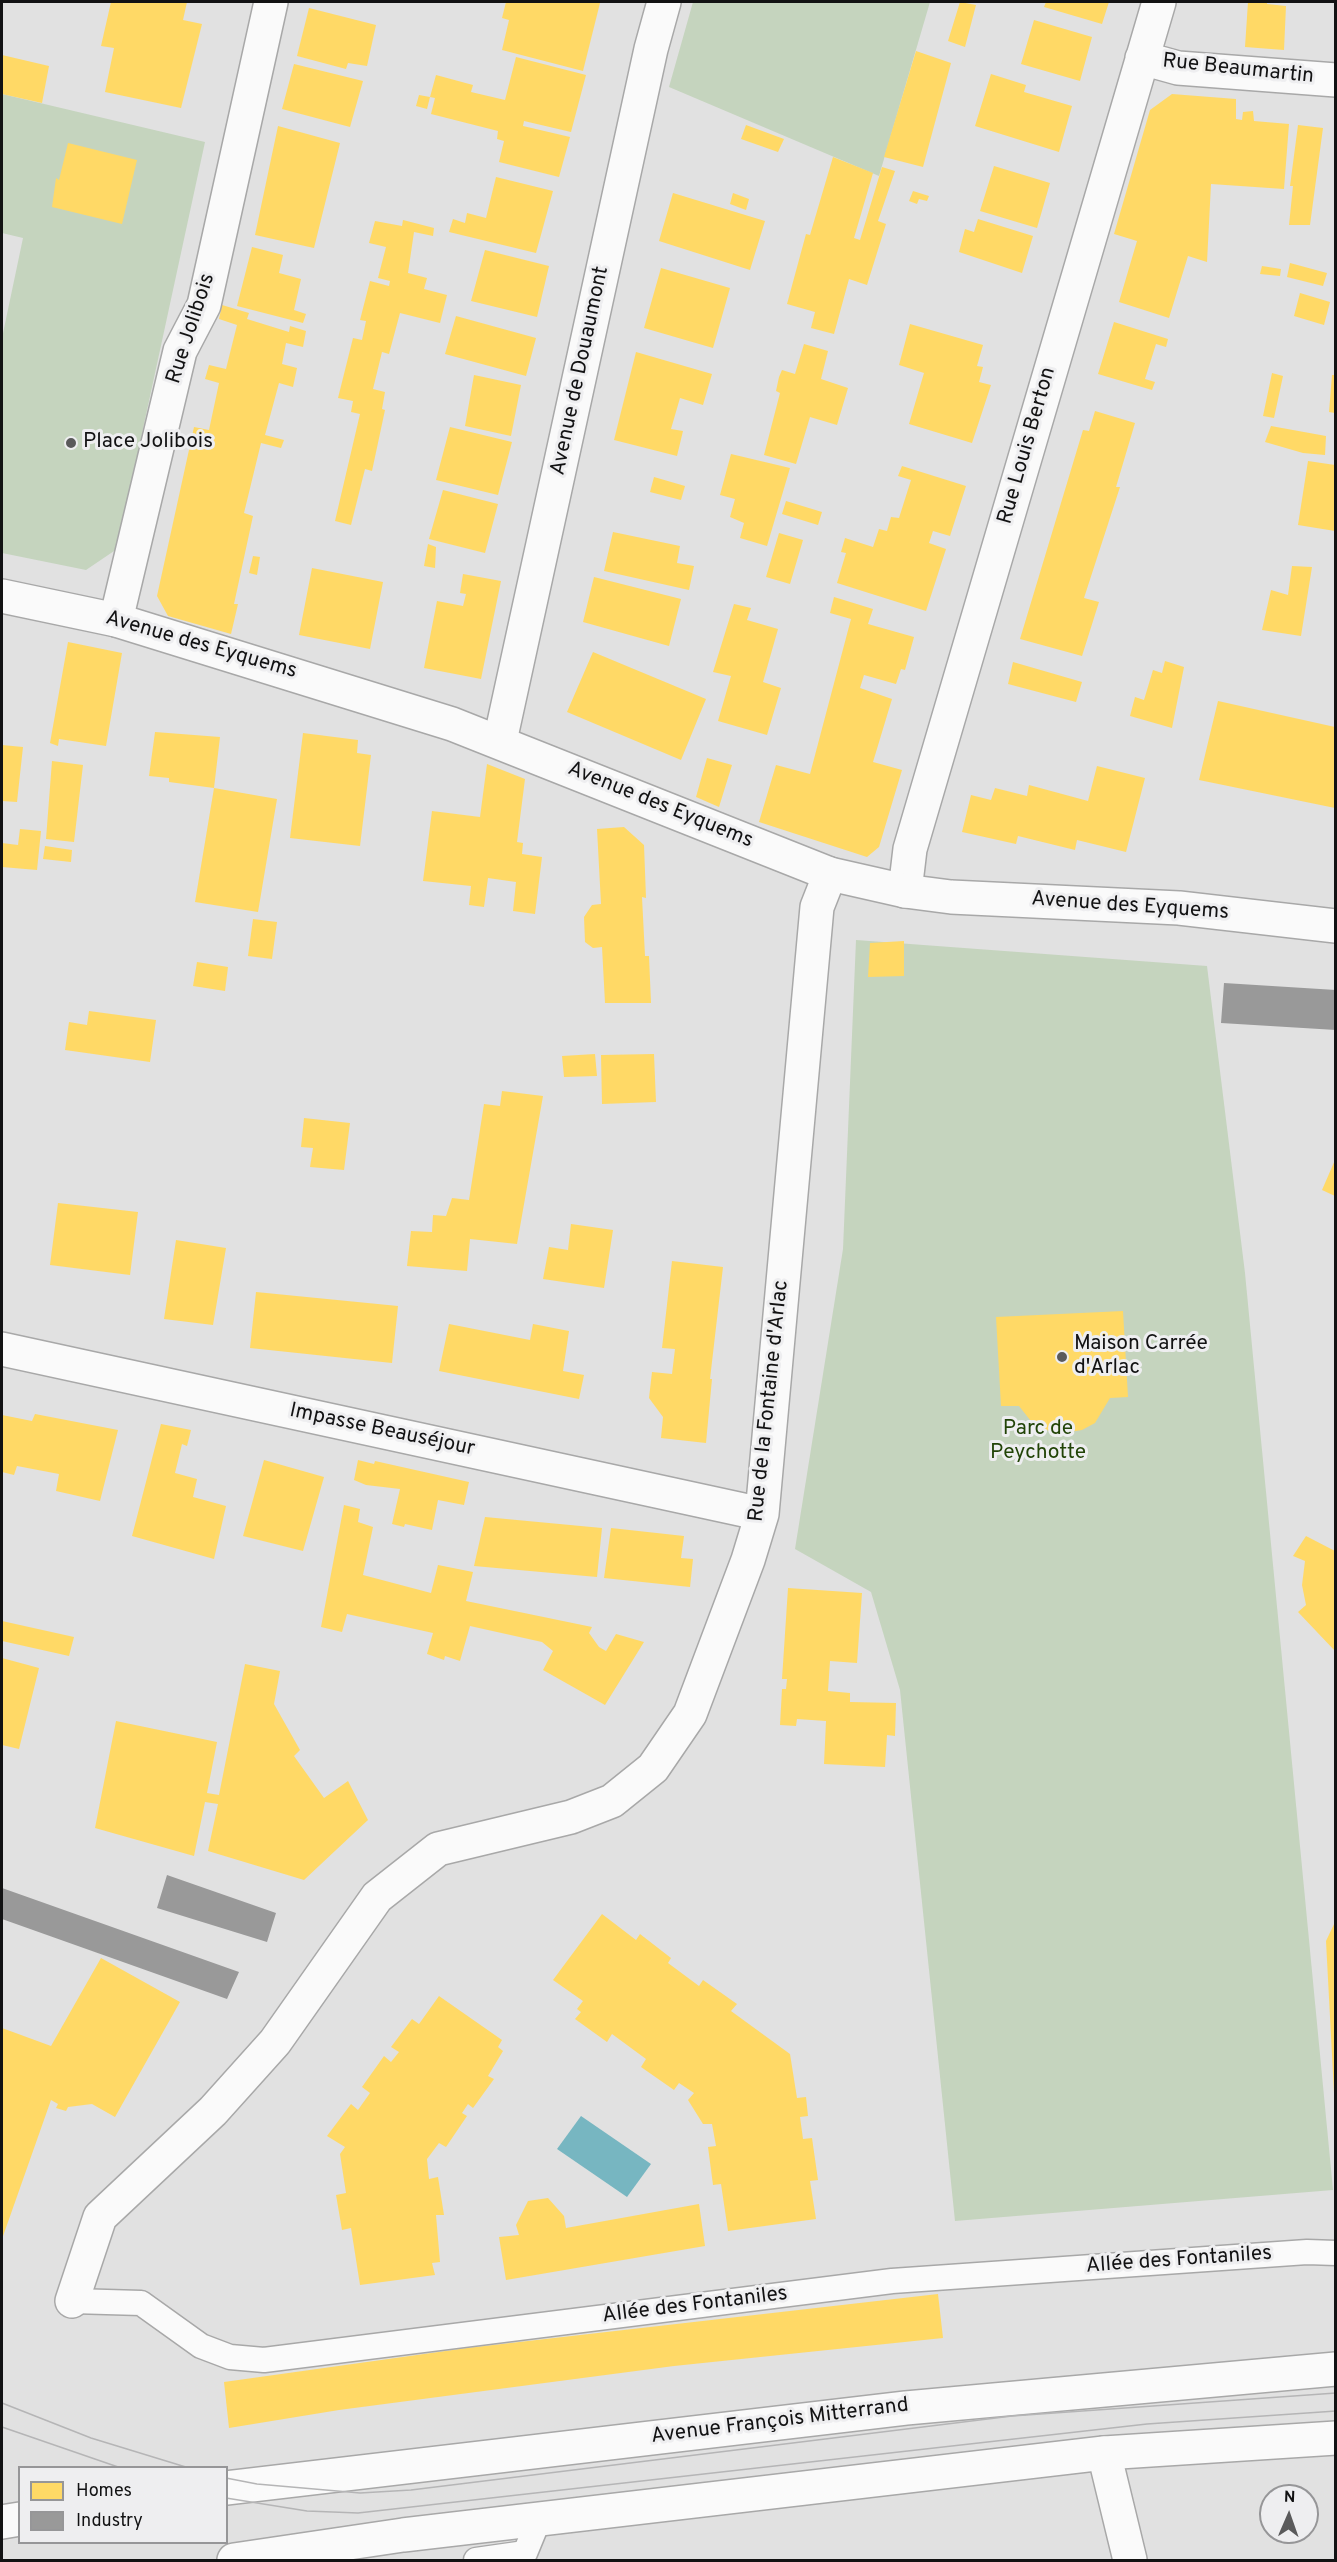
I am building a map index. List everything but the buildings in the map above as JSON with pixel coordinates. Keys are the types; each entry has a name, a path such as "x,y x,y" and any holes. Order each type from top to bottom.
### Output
{"street":[{"name":"Rue Jolibois","path":"116,620 180,351 204,305 272,2"},
{"name":"Avenue de Douaumont","path":"500,741 651,48 664,2"},
{"name":"Rue Louis Berton","path":"905,891 910,849 1159,2"},
{"name":"Rue Beaumartin","path":"1142,58 1178,68 1335,80"},
{"name":"Avenue des Eyquems","path":"2,596 116,620 403,708 500,741 830,874 905,891 951,897 1179,908 1335,926"},
{"name":"Rue de la Fontaine d'Arlac","path":"72,2301 100,2217 213,2111 275,2042 377,1898 438,1850 571,1817 612,1801 653,1768 690,1714 748,1560 762,1514 817,907 830,874"},
{"name":"Impasse Beauséjour","path":"2,1349 762,1514"},
{"name":"Avenue François Mitterrand","path":"228,2488 906,2408 1335,2368"},
{"path":"234,2560 539,2519 1104,2452 1335,2438"},
{"path":"1104,2452 1130,2560"},
{"path":"2,2522 18,2519"}],"lane":[{"name":"Allée des Fontaniles","path":"72,2301 141,2302 201,2346 230,2357 264,2360 892,2281 1307,2252 1335,2253"},
{"path":"477,2560 525,2553 539,2519"}],"green space":[{"path":"693,2 930,2 879,176 669,87"},
{"name":"Place Jolibois","path":"2,94 205,142 117,549 86,570 2,553 2,338 23,238 2,233"},
{"name":"Parc de Peychotte","path":"856,940 1207,966 1245,1273 1333,2190 955,2221 900,1690 871,1592 795,1549 843,1249"}],"water":[{"path":"581,2116 651,2164 627,2197 557,2149"}],"tram line":[{"path":"228,2478 257,2484 360,2493 411,2490 1012,2416 1336,2393"},
{"path":"2,2403 91,2438 182,2466"},
{"path":"228,2498 307,2511 358,2513 1147,2424 1336,2411"},
{"path":"2,2427 115,2466"}],"place":[{"name":"Place Jolibois","path":"71,443"},
{"name":"Maison Carrée d'Arlac","path":"1062,1357"}]}
